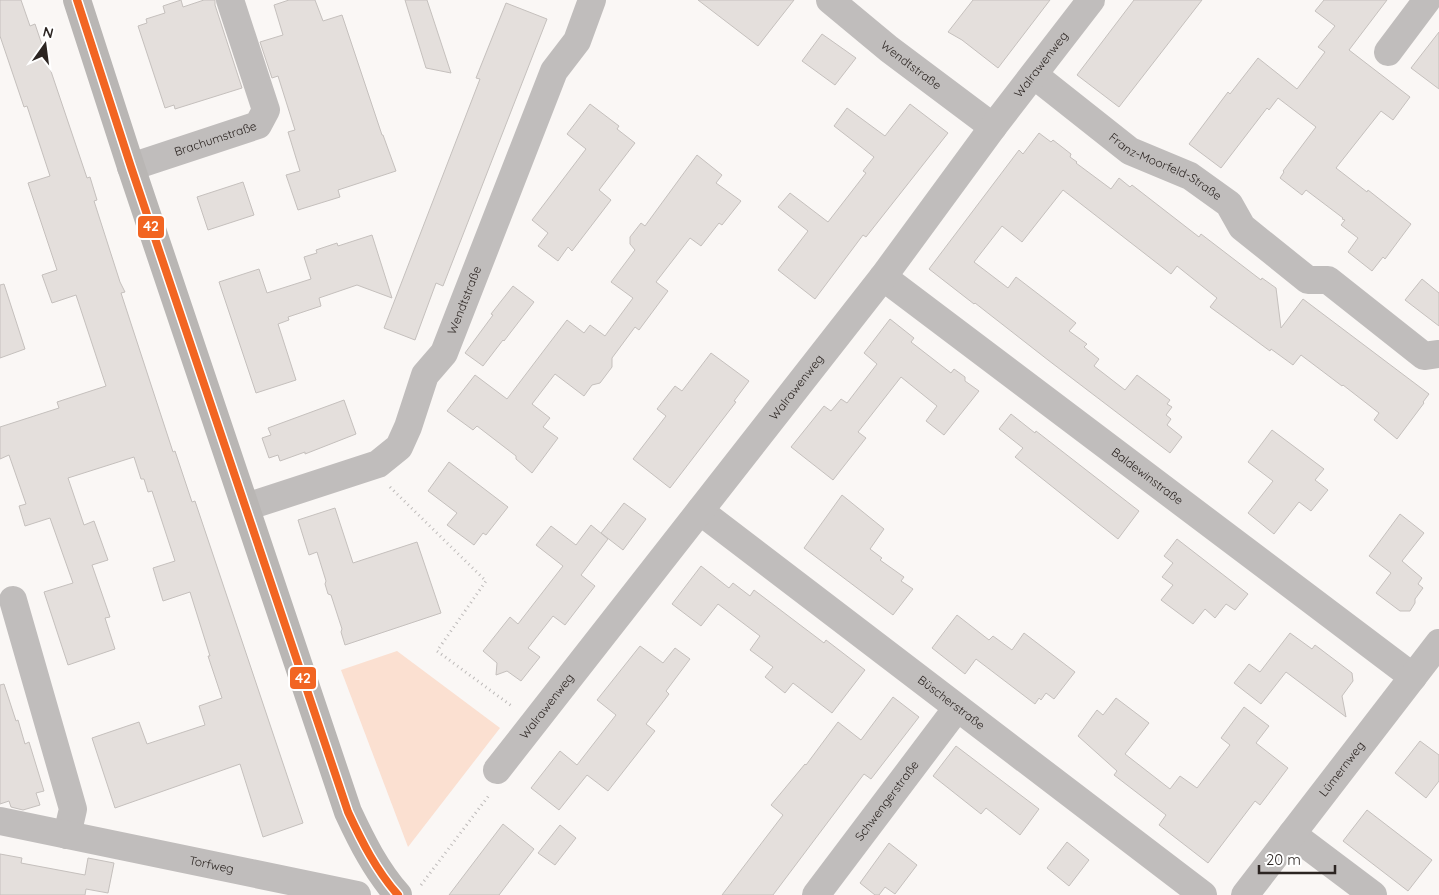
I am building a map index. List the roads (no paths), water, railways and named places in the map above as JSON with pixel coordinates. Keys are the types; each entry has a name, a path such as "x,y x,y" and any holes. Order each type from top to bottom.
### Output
{"main road":[{"path":"77,0 131,167 348,812 372,861 400,889"}],"street":[{"name":"Brachumstraße","path":"131,167 258,125 266,110 230,0"},
{"name":"Wendtstraße","path":"246,507 378,464 399,447 408,427 425,375 444,353 554,71 577,41 592,0"},
{"name":"Wendtstraße","path":"830,0 890,49 993,127"},
{"name":"Walrawenweg","path":"497,770 883,277 993,127 1091,0"},
{"path":"1388,52 1427,0"},
{"name":"Franz-Moorfeld-Straße","path":"1034,75 1130,151 1190,176 1229,204 1242,227 1308,280 1328,280 1424,356 1439,354"},
{"name":"Baldewinstraße","path":"883,277 1413,677"},
{"name":"Büscherstraße","path":"700,511 1203,895"},
{"path":"13,600 73,809 68,835"},
{"name":"Lümernweg","path":"1245,895 1439,643"},
{"name":"Schwengerstraße","path":"816,895 957,708"},
{"name":"Torfweg","path":"0,821 357,895 400,889"},
{"path":"1292,834 1374,895"}]}
